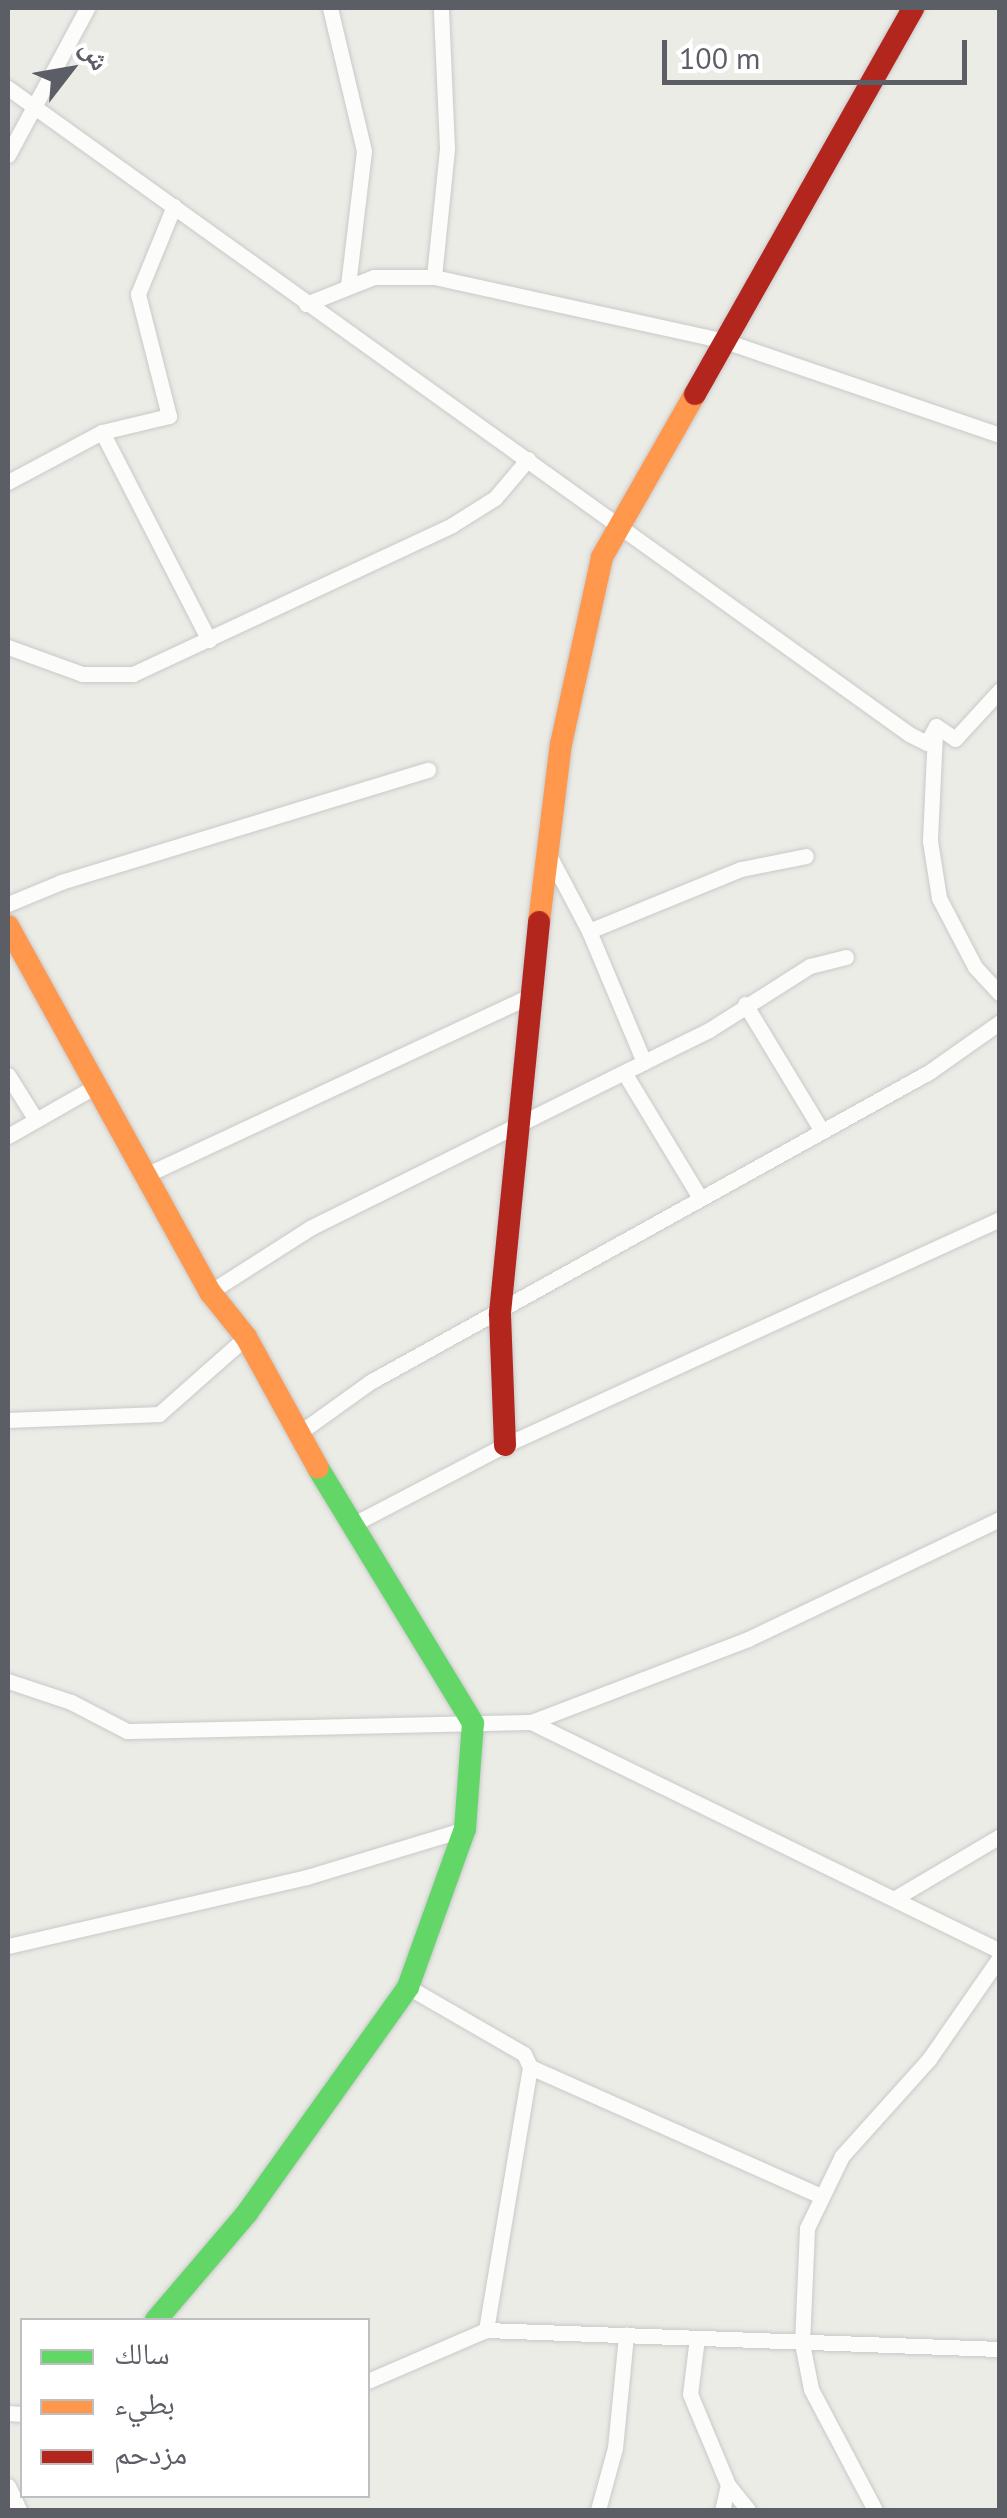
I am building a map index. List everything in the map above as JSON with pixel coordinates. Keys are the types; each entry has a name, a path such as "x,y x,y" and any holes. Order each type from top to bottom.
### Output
{"street":[{"path":"8,154 12,137 86,8"},
{"path":"330,8 364,152 348,285"},
{"path":"434,277 447,148 440,8"},
{"path":"505,1445 500,1313 523,1127 530,996 547,852 581,642 602,557 913,8"},
{"path":"8,88 909,734 927,742 936,726"},
{"path":"8,482 102,432 169,416 138,294 174,206"},
{"path":"306,304 348,285 400,272 434,277 724,342 1000,435"},
{"path":"102,432 209,640"},
{"path":"8,647 82,674 133,674 478,512 528,459"},
{"path":"936,726 955,739 1000,690"},
{"path":"936,726 930,842 939,898 975,966 1000,994"},
{"path":"8,904 61,882 428,770"},
{"path":"547,852 589,930 644,1062"},
{"path":"589,930 741,869 806,856"},
{"path":"8,926 210,1292 246,1338 350,1526 472,1723 465,1828 408,1987 247,2213 158,2318"},
{"path":"210,1292 310,1228 523,1127 710,1030 744,1004 810,966 846,958"},
{"path":"146,1175 530,996"},
{"path":"744,1004 822,1132"},
{"path":"299,1433 370,1382 500,1313 699,1196 929,1072 1000,1022"},
{"path":"625,1074 699,1196"},
{"path":"8,1076 36,1120"},
{"path":"8,1136 94,1088"},
{"path":"350,1526 505,1445 1000,1219"},
{"path":"8,1420 159,1414 246,1338"},
{"path":"8,1681 71,1702 127,1730 531,1722 748,1638 1000,1519"},
{"path":"531,1722 897,1897 1000,1954 929,2059 842,2156 818,2195 801,2258 802,2342 811,2389 875,2510"},
{"path":"8,1946 307,1877 465,1828"},
{"path":"897,1897 1000,1836"},
{"path":"408,1987 524,2054 530,2067 486,2330"},
{"path":"530,2067 818,2195"},
{"path":"370,2380 486,2330 1000,2348"},
{"path":"598,2510 615,2448 626,2335"},
{"path":"697,2338 690,2394 728,2485 748,2510"},
{"path":"722,2510 728,2485"}],"traffic: fast":[{"path":"158,2318 247,2213 408,1987 465,1829 473,1723 318,1468"}],"traffic: slow":[{"path":"539,922 561,744 602,557 695,394"},
{"path":"8,926 210,1292 246,1337 318,1468"}],"traffic: jam":[{"path":"695,394 913,8"},
{"path":"505,1445 500,1313 539,922"}]}
